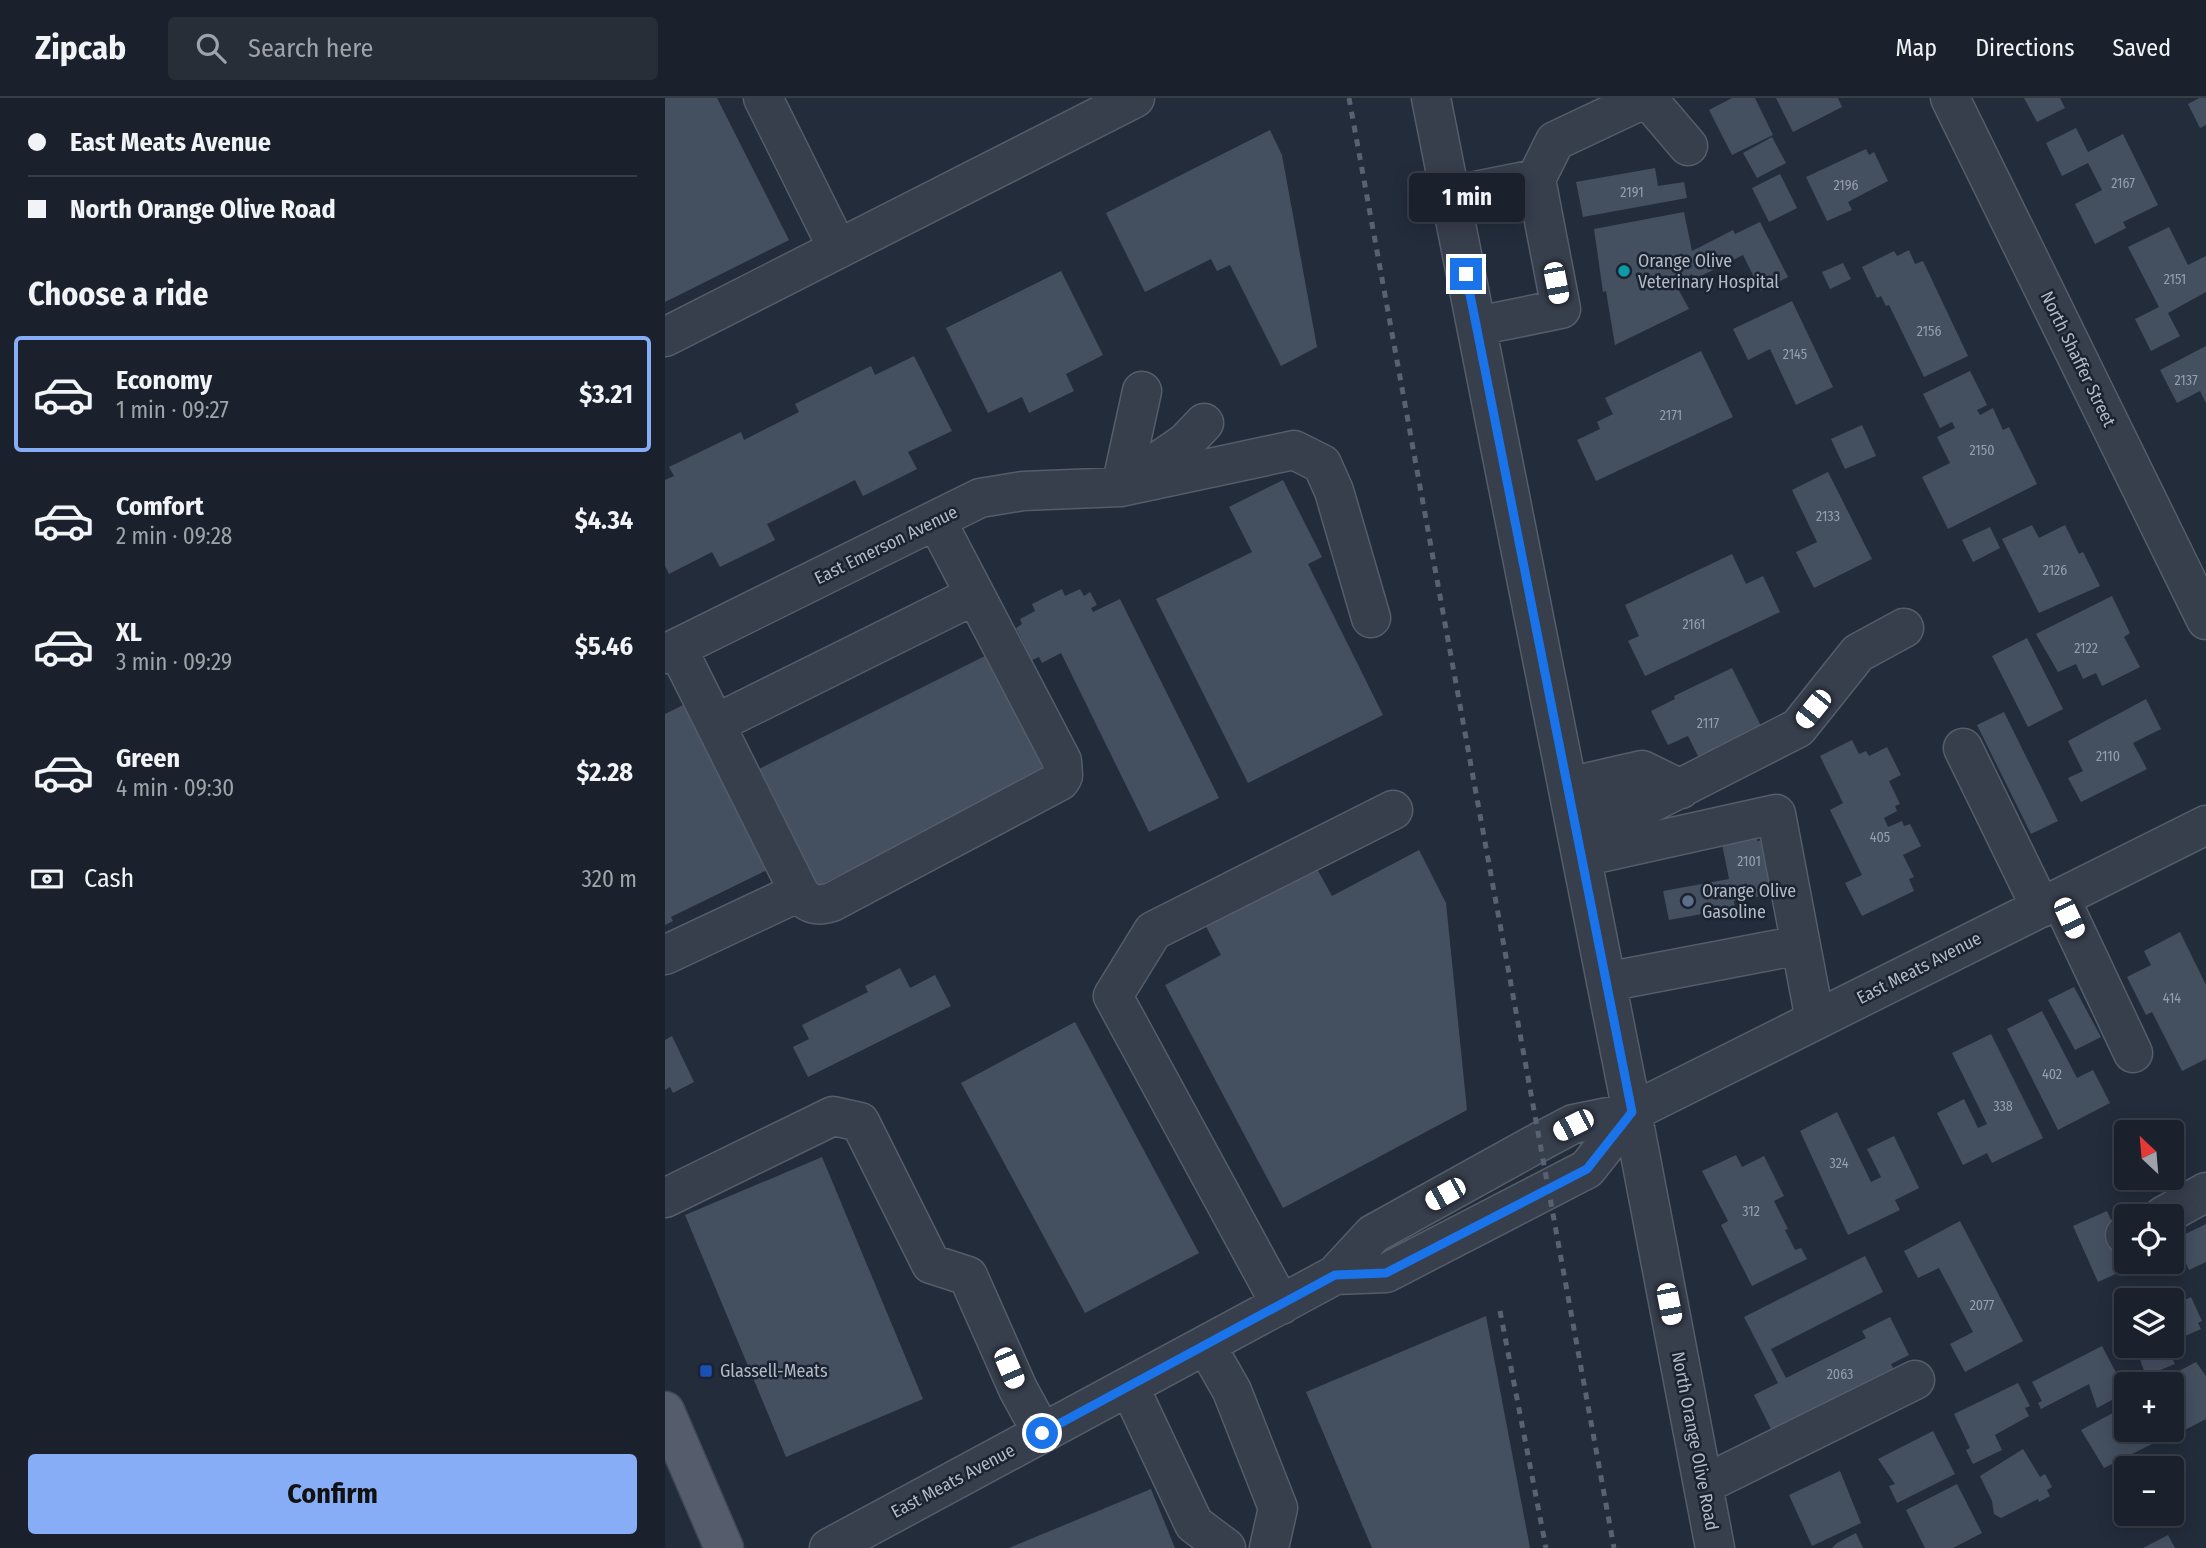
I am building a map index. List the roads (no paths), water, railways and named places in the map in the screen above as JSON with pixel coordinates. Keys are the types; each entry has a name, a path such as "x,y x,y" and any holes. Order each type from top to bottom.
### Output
{"main road":[{"path":"665,1411 724,1548"}],"street":[{"path":"763,98 838,249"},
{"path":"665,337 1135,98"},
{"name":"North Orange Olive Road","path":"1431,98 1632,1112 1715,1548"},
{"path":"1477,326 1561,309 1536,179 1555,141 1647,98 1688,146"},
{"name":"North Shaffer Street","path":"1950,98 2206,620"},
{"path":"1450,196 1536,179"},
{"path":"1121,487 1142,391"},
{"path":"1121,487 1185,443 1204,423"},
{"name":"East Emerson Avenue","path":"671,651 980,498 1023,491 1121,487 1294,450 1322,464 1334,491 1371,618"},
{"path":"671,651 715,724 799,892 806,901 813,904 832,902 1060,781 1063,776 1062,761 936,520"},
{"path":"715,724 975,595"},
{"path":"1575,822 1642,770 1681,789 1798,728 1859,653 1904,628"},
{"path":"1963,748 2133,1053"},
{"path":"1280,1305 1114,996 1153,931 1393,810"},
{"path":"1575,822 1776,814 1815,1020"},
{"name":"East Meats Avenue","path":"829,1548 1335,1275 1386,1273 1587,1169 1632,1112 2206,825"},
{"path":"665,955 799,892"},
{"path":"1606,982 1800,945"},
{"path":"665,1198 834,1116 860,1122 930,1264 968,1276 1018,1389 1042,1433"},
{"path":"2184,1204 2206,1192"},
{"path":"1206,1345 1232,1391 1278,1508 1269,1548"},
{"path":"1703,1485 1915,1380"},
{"path":"1129,1386 1194,1524 1226,1548"}],"railway":[{"path":"1349,98 1614,1548"},
{"path":"1500,1311 1546,1548"}],"place":[{"name":"Orange Olive Veterinary Hospital","path":"1624,271"},
{"name":"Orange Olive Gasoline","path":"1688,901"},
{"name":"Glassell-Meats","path":"706,1371"}]}
